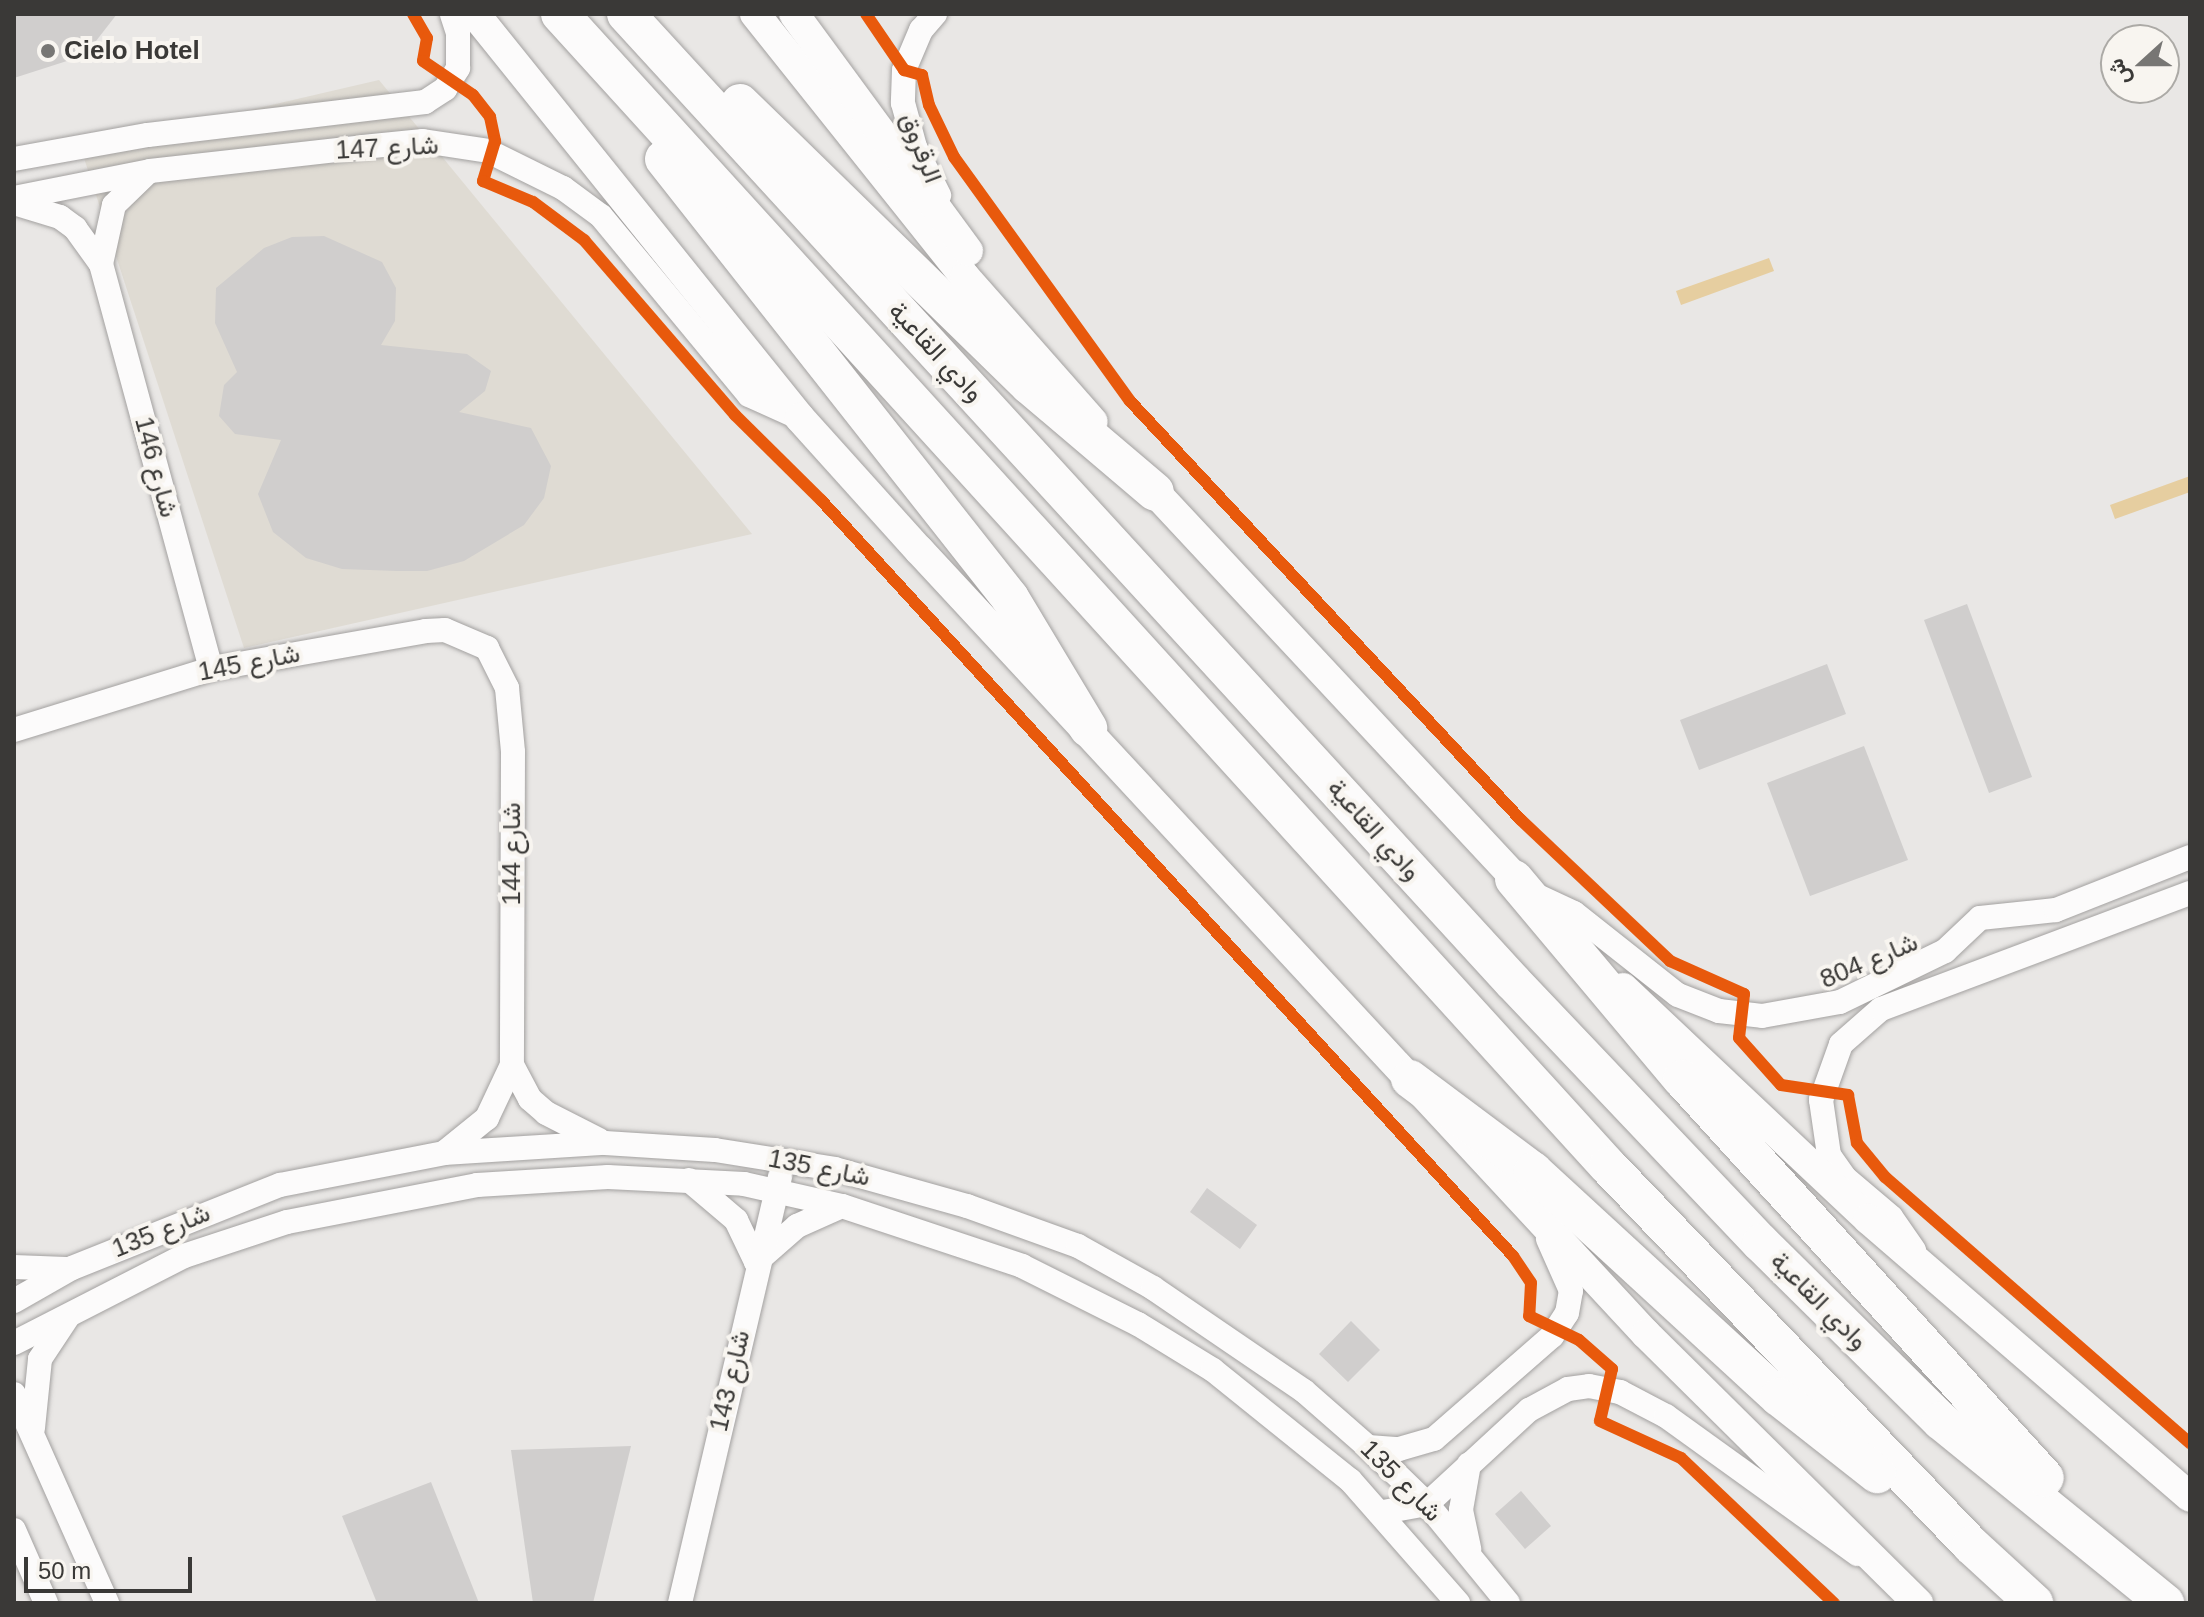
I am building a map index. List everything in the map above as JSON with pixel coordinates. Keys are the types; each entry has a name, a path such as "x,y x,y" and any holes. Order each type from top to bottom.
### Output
{"main road":[{"name":"وادي القاعية","path":"626,14 1513,982 1761,1243 1941,1421 2166,1603"},
{"path":"648,14 1029,385 1155,492"},
{"name":"وادي القاعية","path":"564,18 1446,991 1971,1545 2034,1603"},
{"path":"564,18 686,190 1010,598 1088,728"},
{"path":"1521,885 1682,1079 1961,1391 2166,1603"},
{"path":"1410,1079 1533,1171 1779,1397 1971,1545"}],"street":[{"name":"شارع 147","path":"14,159 148,135 425,102 445,89 458,68 458,33 452,14"},
{"path":"475,14 800,418 1535,1216 1879,1568 1918,1603"},
{"path":"755,14 965,277 1155,492 1521,885 1919,1264 2190,1497"},
{"path":"794,14 959,237 1061,386"},
{"name":"الرقروق","path":"935,14 921,30 904,70 903,103 915,147 959,237"},
{"name":"شارع 147","path":"14,200 150,171 423,141 493,153 563,188 601,216 749,395 800,418"},
{"name":"شارع 146","path":"101,264 114,205 150,171"},
{"name":"شارع 146","path":"14,200 68,222 101,264 211,669"},
{"name":"شارع 145","path":"14,730 211,669 426,631 445,630 487,648"},
{"name":"شارع 144","path":"444,1153 487,1118 512,1065 511,714 502,670 487,648"},
{"name":"شارع 804","path":"1521,885 1574,913 1678,995 1719,1011 1762,1016 1840,1002 1945,951 1980,918 2056,910 2190,857"},
{"name":"شارع 804","path":"1919,1264 1902,1230 1835,1167 1825,1143 1822,1089 1841,1044 1881,1009 2190,893"},
{"name":"شارع 144","path":"512,1065 530,1099 546,1113 605,1143"},
{"name":"شارع 135","path":"14,1301 72,1268 280,1185 444,1153 605,1143 784,1159 901,1186 1078,1246 1233,1339 1304,1391 1368,1447 1427,1504 1508,1603"},
{"name":"شارع 143","path":"680,1603 756,1262 784,1159"},
{"name":"شارع 135","path":"14,1343 74,1309 184,1256 287,1222 348,1209 477,1185 608,1177 689,1180 776,1190 842,1206 1022,1266 1138,1324 1213,1370 1383,1512 1458,1603"},
{"path":"689,1180 736,1220 756,1262 797,1226 842,1206"},
{"path":"1368,1447 1399,1449 1434,1439 1530,1358 1561,1323 1571,1303 1569,1282 1535,1216"},
{"path":"14,1267 72,1268"},
{"path":"33,1434 40,1359 74,1309"},
{"path":"1383,1512 1427,1504 1529,1410 1568,1389 1608,1389 1666,1416 1802,1519 1879,1568"},
{"path":"14,1394 107,1603"},
{"path":"1469,1464 1461,1510 1471,1555"},
{"path":"14,1530 46,1603"}],"shaded area":[{"path":"379,80 752,534 244,648 81,149"},
{"path":"1769,258 1774,271 1681,305 1676,291"},
{"path":"2190,476 2190,492 2115,519 2110,505"}],"building":[{"name":"Cielo Hotel","path":"14,14 117,14 96,41 70,60 14,78"},
{"path":"324,236 382,262 396,288 395,321 381,345 467,354 491,371 485,391 459,412 531,428 551,466 544,498 524,525 464,561 427,571 397,571 342,569 306,558 273,532 258,494 281,440 235,434 219,416 224,385 237,372 215,323 216,288 264,248 292,237"},
{"path":"1967,604 2032,777 1989,793 1924,620"},
{"path":"1827,664 1846,714 1699,770 1680,720"},
{"path":"1864,746 1908,860 1810,896 1767,783"},
{"path":"1207,1188 1257,1225 1240,1249 1190,1212"},
{"path":"1351,1321 1380,1350 1348,1382 1319,1354"},
{"path":"631,1446 593,1603 533,1603 511,1450"},
{"path":"431,1482 479,1603 377,1603 342,1516"},
{"path":"1521,1491 1551,1526 1525,1549 1495,1514"}],"cycle path":[{"path":"413,14 427,38 423,61 473,95 490,117 495,141 483,181 533,202 584,240 735,415 821,500 1513,1256 1531,1283 1529,1316 1579,1340 1612,1369 1600,1421 1681,1458 1834,1603"},
{"path":"866,14 904,70 922,75 929,105 954,157 1130,401 1521,820 1670,961 1744,994 1739,1038 1781,1085 1848,1095 1857,1143 1885,1177 2190,1443"}],"place":[{"name":"Cielo Hotel","path":"48,51"}]}
